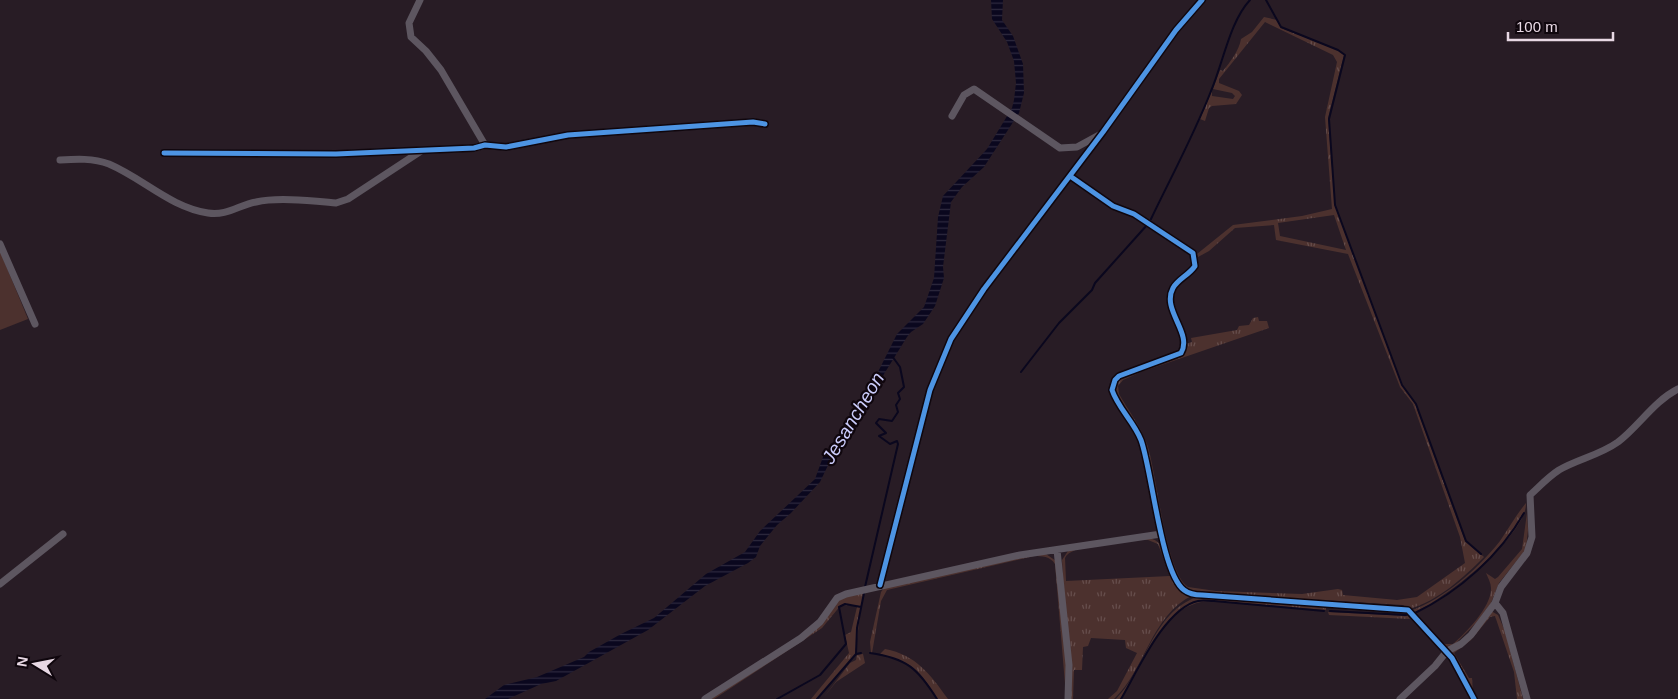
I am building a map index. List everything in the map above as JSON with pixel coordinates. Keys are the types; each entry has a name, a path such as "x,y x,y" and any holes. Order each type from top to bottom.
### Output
{"street":[{"path":"420,0 409,23 411,37 426,51 441,70 485,145"},
{"path":"880,585 930,390 951,338 984,289 1103,132 1176,30 1202,0"},
{"path":"952,116 964,96 974,89 1060,148 1077,147 1103,132"},
{"path":"164,153 296,155 421,151 474,148 485,145 506,147 552,137 622,130 753,122 765,124"},
{"path":"60,160 84,159 108,164 170,201 198,211 218,214 227,213 258,201 336,203 348,199 421,151"},
{"path":"1070,176 1113,206 1134,214 1150,224 1193,253 1195,257 1195,266 1178,282 1170,295 1171,308 1183,337 1184,345 1181,353 1119,376 1112,385 1113,394 1140,438 1146,458 1161,534 1175,578 1183,590 1202,595 1408,610 1447,651 1460,670 1474,699"},
{"path":"0,244 35,324"},
{"path":"1400,699 1435,666 1447,651 1466,639 1495,603 1502,587 1530,548 1532,537 1530,495 1560,470 1608,449 1618,442 1638,427 1668,394 1678,389"},
{"path":"0,584 63,534"},
{"path":"705,699 801,638 820,622 837,598 880,585 1020,555 1161,534"},
{"path":"1057,550 1062,611 1068,648 1068,699"},
{"path":"1495,603 1503,613 1527,699"}],"green space":[{"path":"1264,17 1277,20 1281,28 1338,50 1344,55 1328,118 1335,205 1402,385 1415,404 1465,541 1484,557 1459,581 1440,595 1409,609 1403,605 1201,593 1188,590 1178,580 1163,534 1147,453 1115,394 1114,382 1119,377 1178,355 1185,344 1192,342 1191,338 1237,330 1239,326 1249,325 1253,318 1258,317 1259,321 1267,321 1269,328 1141,372 1123,380 1118,386 1119,394 1147,444 1173,562 1180,578 1188,587 1216,591 1302,594 1338,589 1342,590 1343,595 1397,600 1417,597 1465,563 1460,537 1413,404 1400,387 1348,254 1276,240 1274,225 1235,228 1209,251 1198,257 1197,254 1233,225 1302,216 1332,209 1325,117 1337,62 1333,55 1265,22 1219,79 1219,83 1239,91 1242,95 1236,104 1212,106 1209,108 1205,121 1200,119 1212,91 1212,96 1233,99 1235,96 1232,93 1213,89 1220,70 1223,71 1231,60 1241,39 1252,32","holes":["1334,215 1346,250 1280,236 1278,223"]},
{"path":"0,251 28,319 0,330"},
{"path":"1526,503 1523,517 1513,532 1481,566 1462,582 1426,606 1413,613 1410,611 1436,599 1471,572 1500,541"},
{"path":"1527,513 1526,549 1499,583 1491,603 1476,623 1456,643 1446,647 1435,639 1445,644 1453,644 1483,611 1491,588 1486,573 1495,579 1498,577 1522,549"},
{"path":"1140,537 1152,539 1160,545 1165,553 1176,582 1182,590 1193,595 1179,604 1167,616 1134,673 1114,699 1108,699 1117,691 1137,653 1126,648 1125,640 1091,638 1088,646 1083,647 1082,670 1074,670 1073,699 1070,699 1071,656 1064,600 1062,560 1068,551 1076,547","holes":["1148,540 1158,544 1170,576 1066,581 1065,558 1069,553 1107,543"]},
{"path":"1046,554 1056,561 1067,657 1065,684 1055,564 1051,559 1043,556 1034,556 887,590 881,601 871,653 870,642 881,592 884,588 1018,557"},
{"path":"864,593 861,606 841,605 822,628 714,699 711,699 789,649 841,598"},
{"path":"1197,597 1326,606 1326,610 1214,601 1197,603 1182,609 1159,632 1126,691 1120,699 1116,699 1135,673 1151,643 1160,628 1170,615 1182,605"},
{"path":"857,607 861,607 855,655 817,699 811,699 849,653 845,635 851,632"},
{"path":"1491,611 1498,615 1505,631 1523,699 1517,699 1514,672 1495,616 1490,617 1471,640 1454,653 1469,678 1472,678 1473,693 1450,652"},
{"path":"1328,612 1408,616 1410,619 1329,615"},
{"path":"885,649 914,661 935,681 948,699 937,699 920,674 909,665 880,654"},
{"path":"863,654 865,663 836,682 824,697 850,663 856,660 857,655"}],"water":[{"name":"Jesancheon","path":"991,0 1003,0 1002,20 1013,36 1023,64 1024,93 1019,113 984,167 962,187 951,202 943,267 944,278 935,306 923,324 907,337 884,374 870,404 831,459 820,482 777,525 760,546 756,557 705,586 648,630 556,681 541,684 508,699 485,699 504,685 537,677 584,657 589,652 621,634 654,618 706,574 745,552 760,531 815,479 823,457 863,402 897,334 924,307 934,278 938,217 943,196 987,149 1012,108 1016,83 1014,61 1007,42 992,19"}],"waterway":[{"path":"1151,219 1190,140 1215,80 1237,19 1250,0"},
{"path":"1266,0 1281,27 1338,50 1345,55 1329,119 1335,205 1402,385 1416,404 1466,541 1481,554"},
{"path":"1021,372 1059,323 1092,290 1095,283 1147,225"},
{"path":"865,587 898,444 897,441 890,444 879,436 886,433 876,423 879,419 892,421 898,412 896,405 900,399 898,393 904,387 900,367 892,356"},
{"path":"1415,613 1447,594 1477,571 1491,558 1524,513"},
{"path":"861,653 856,654 857,628 864,593"},
{"path":"1121,699 1153,642 1174,615 1186,606 1198,601 1206,601 1324,611"},
{"path":"777,699 820,675 846,644 839,607 845,604 861,607"},
{"path":"1330,611 1406,615"},
{"path":"870,653 893,658 910,667 924,680 937,699"},
{"path":"817,699 856,654"}],"cycle path":[{"path":"880,585 930,390 951,339 984,289 1103,132 1176,30 1202,0"},
{"path":"164,153 336,154 474,148 485,145 506,147 568,135 753,122 765,124"},
{"path":"1070,176 1113,206 1134,214 1193,253 1195,266 1175,285 1170,296 1173,313 1183,338 1184,345 1181,353 1119,376 1115,380 1112,390 1141,440 1163,543 1176,580 1184,590 1197,595 1408,610 1452,658 1474,699"}]}
